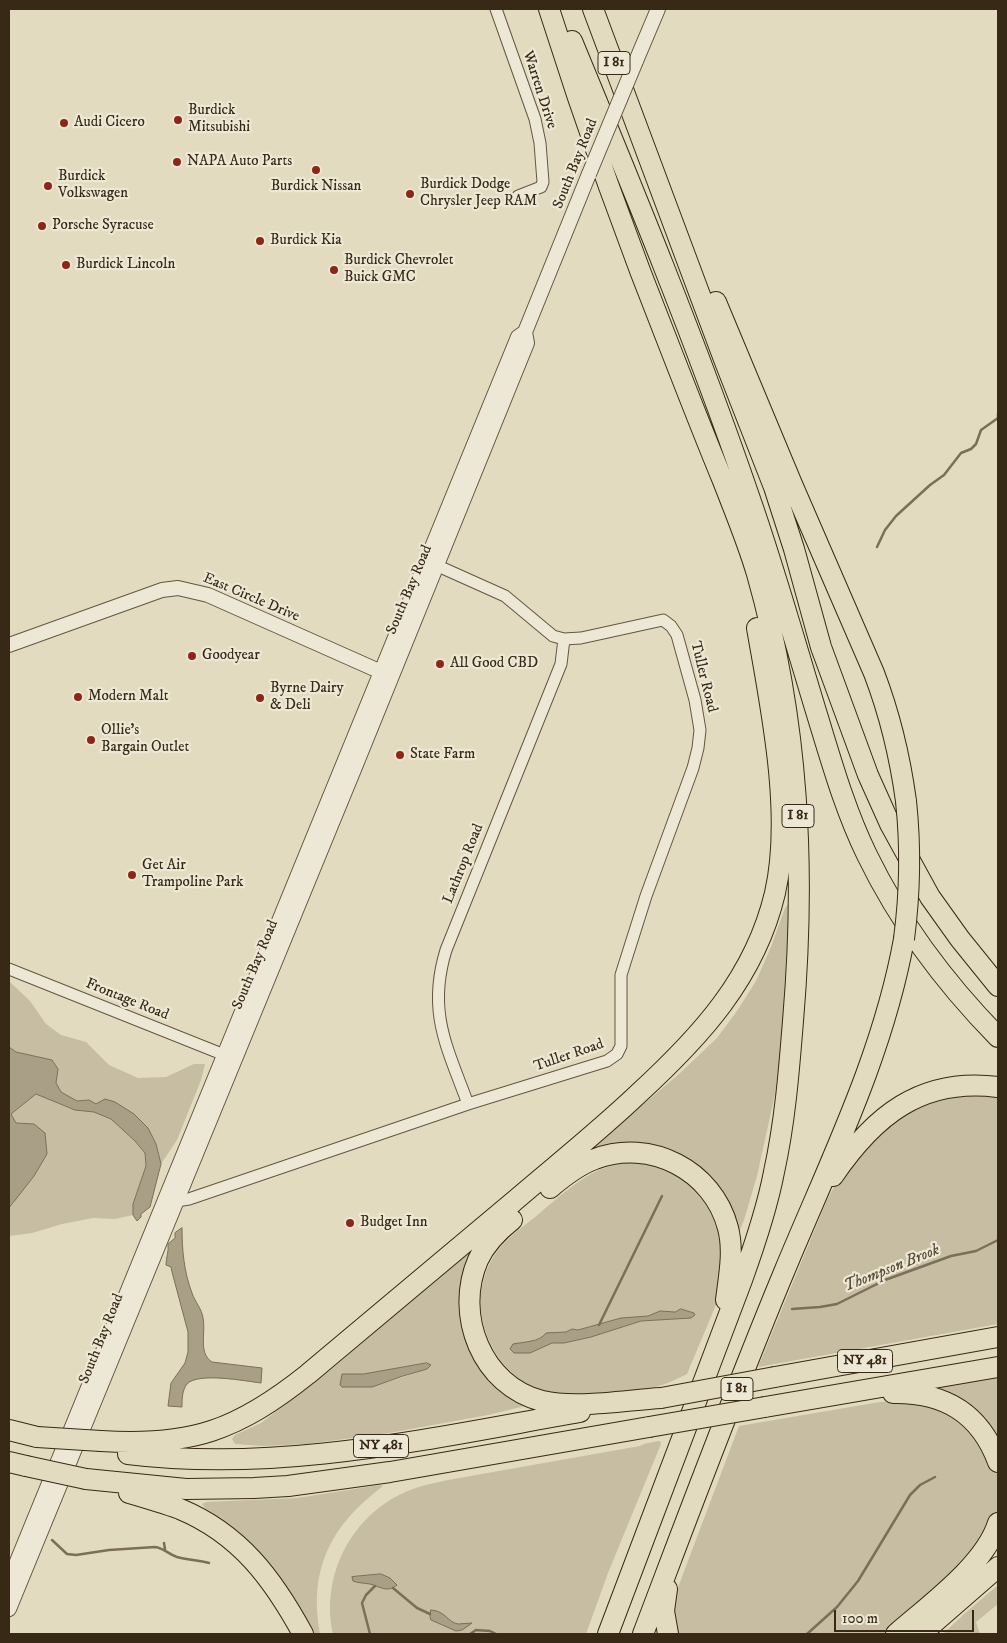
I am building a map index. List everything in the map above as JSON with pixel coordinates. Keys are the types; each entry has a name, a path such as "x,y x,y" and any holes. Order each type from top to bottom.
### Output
{"highway":[{"name":"I 81","path":"548,9 611,191 756,570 766,610 787,717 798,817 800,935 788,1082 775,1171 756,1244 608,1634"},
{"path":"559,9 658,253 732,448 751,501 836,777 865,852 885,889 920,945 954,989 998,1037"},
{"name":"I 81","path":"593,9 634,117 700,264 874,673 895,738 906,801 910,840 910,874 904,939 893,992 873,1057 750,1355 643,1634"},
{"path":"634,117 725,362 774,487 794,549 821,647 871,784 890,824 930,897 960,939 998,986"},
{"path":"100,1446 186,1438 233,1423 273,1401 308,1374 622,1110 698,1036 732,990 752,954 769,914 778,875 781,844 780,789 769,695 739,523"},
{"path":"801,1230 822,1193 851,1152 869,1130 889,1112 915,1097 946,1087 967,1085 998,1087"},
{"path":"661,1398 577,1404 543,1401 518,1391 498,1374 477,1345 470,1322 469,1304 473,1274 479,1259 494,1236 562,1178 594,1159 616,1153 640,1152 661,1157 683,1167 702,1182 716,1199 728,1228 731,1264 725,1308 715,1350"},
{"path":"955,1345 998,1334"},
{"name":"NY 481","path":"9,1430 37,1437 201,1460 302,1456 402,1443 998,1337"},
{"name":"NY 481","path":"17,1464 86,1479 186,1488 220,1489 288,1486 390,1472 648,1428 831,1394 998,1367"},
{"path":"831,1394 903,1393 937,1398 956,1407 970,1417 980,1428 998,1462"},
{"path":"86,1479 180,1509 217,1529 246,1553 265,1574 282,1596 303,1634"},
{"path":"896,1634 977,1561 988,1547 998,1523"},
{"path":"668,1634 664,1611 665,1596 675,1550"},
{"path":"921,1634 998,1566"}],"street":[{"name":"Warren Drive","path":"496,9 535,119 540,143 543,182 540,188 518,196"},
{"name":"South Bay Road","path":"386,674 438,566 527,343 525,332 658,9"},
{"name":"South Bay Road","path":"9,1609 229,1057 352,776 386,674 518,337 525,332"},
{"path":"438,566 505,596 553,636 564,640"},
{"name":"East Circle Drive","path":"9,645 162,590 178,588 208,596 386,674"},
{"name":"Tuller Road","path":"171,1199 189,1199 468,1104 607,1061 618,1054 621,1046 621,975 646,896 693,768 700,730 695,700 678,635 674,628 663,620 564,640"},
{"name":"Lathrop Road","path":"468,1104 443,1036 438,1016 440,969 561,664 564,640"},
{"name":"Frontage Road","path":"9,969 229,1057"},
{"name":"South Bay Road","path":"9,1581 171,1199"}],"shaded area":[{"path":"789,903 789,989 775,1094 757,1176 744,1220 735,1242 716,1188 705,1172 683,1158 594,1149 593,1147 679,1074 717,1038 756,981 785,908"},
{"path":"9,981 30,1001 46,1024 61,1035 86,1042 109,1065 138,1078 166,1077 194,1064 205,1064 201,1080 177,1140 161,1164 156,1144 89,1100 77,1101 61,1092 56,1083 58,1069 52,1060 16,1052 9,1047"},
{"path":"9,1047 16,1052 52,1060 58,1069 56,1083 61,1092 77,1101 89,1100 96,1104 105,1099 115,1102 134,1114 148,1128 156,1144 161,1164 150,1207 141,1214 137,1221 133,1215 133,1204 146,1166 145,1153 111,1119 94,1112 75,1110 36,1094 11,1114 16,1123 34,1124 45,1133 47,1154 34,1176 9,1208"},
{"path":"36,1094 75,1110 94,1112 111,1119 145,1153 146,1166 133,1204 133,1215 115,1219 93,1218 62,1224 32,1233 9,1236 9,1208 14,1203 34,1124 16,1123 11,1114"},
{"path":"998,1094 998,1324 758,1367 827,1200 835,1185 888,1122 943,1095"},
{"path":"624,1163 648,1163 685,1177 705,1196 726,1241 718,1300 687,1374 659,1386 615,1394 568,1396 535,1390 522,1383 509,1370 491,1345 485,1331 481,1300 482,1285 487,1270 494,1256 504,1243 568,1189 599,1170","holes":["681,1309 695,1315 691,1318 641,1321 591,1337 564,1343 552,1343 530,1353 533,1340 555,1333 566,1332 572,1329 578,1330 621,1318 648,1316 660,1311 675,1312"]},
{"path":"182,1228 185,1269 189,1285 202,1315 205,1353 212,1362 262,1368 261,1383 222,1378 193,1380 184,1389 182,1407 168,1406 171,1383 185,1363 188,1352 188,1332 171,1267 166,1265 168,1244 175,1238 175,1233"},
{"path":"481,1241 464,1313 526,1403 525,1406 488,1415 389,1433 307,1444 263,1446 235,1444 232,1439 235,1435 261,1423 333,1368","holes":["427,1363 427,1369 366,1387 357,1387 342,1374 363,1374"]},
{"path":"681,1309 695,1315 691,1318 641,1321 591,1337 564,1343 552,1343 530,1353 514,1353 510,1349 513,1344 536,1340 546,1333 566,1332 572,1329 578,1330 621,1318 648,1316 660,1311 675,1312"},
{"path":"427,1363 431,1365 427,1369 372,1387 342,1387 340,1385 342,1374 363,1374"},
{"path":"998,1376 998,1440 941,1392 940,1389 942,1386"},
{"path":"908,1399 926,1402 963,1421 996,1469 998,1480 997,1516 967,1561 886,1634 677,1634 675,1607 677,1590 739,1426"},
{"path":"660,1441 661,1444 608,1573 586,1634 333,1634 330,1613 331,1593 335,1573 342,1554 365,1520 381,1506 399,1495 437,1482"},
{"path":"383,1486 350,1516 337,1533 328,1550 321,1569 317,1589 320,1634 313,1634 296,1601 275,1572 239,1532 202,1504 206,1502 297,1498"},
{"path":"381,1574 390,1578 397,1585 390,1589 384,1589 353,1581 352,1577"},
{"path":"998,1585 998,1604 976,1622 980,1634 943,1634 964,1614"},
{"path":"431,1610 440,1612 454,1623 472,1623 462,1630 456,1631 431,1620"}],"waterway":[{"path":"877,547 885,530 896,516 944,475 961,453 971,449 976,444 981,430 998,418 998,414"},
{"path":"599,1325 662,1196"},
{"name":"Thompson Brook","path":"792,1309 837,1304 885,1280 951,1256 976,1251 998,1240"},
{"path":"807,1634 837,1607 858,1581 910,1495 920,1485 935,1477"},
{"path":"52,1540 67,1554 76,1555 109,1550 155,1547 177,1557 209,1563"},
{"name":"Thompson Brook","path":"164,1543 165,1549"},
{"path":"370,1634 362,1603 366,1595 375,1586"},
{"path":"393,1588 417,1608 430,1614"},
{"path":"470,1634 476,1630 490,1631 496,1634"}],"place":[{"name":"Burdick Mitsubishi","path":"178,120"},
{"name":"Audi Cicero","path":"64,123"},
{"name":"NAPA Auto Parts","path":"177,162"},
{"name":"Burdick Nissan","path":"316,170"},
{"name":"Burdick Volkswagen","path":"48,186"},
{"name":"Burdick Dodge Chrysler Jeep RAM","path":"410,194"},
{"name":"Porsche Syracuse","path":"42,226"},
{"name":"Burdick Kia","path":"260,241"},
{"name":"Burdick Lincoln","path":"66,265"},
{"name":"Burdick Chevrolet Buick GMC","path":"334,270"},
{"name":"Goodyear","path":"192,656"},
{"name":"All Good CBD","path":"440,664"},
{"name":"Modern Malt","path":"78,697"},
{"name":"Byrne Dairy & Deli","path":"260,698"},
{"name":"Ollie's Bargain Outlet","path":"91,740"},
{"name":"State Farm","path":"400,755"},
{"name":"Get Air Trampoline Park","path":"132,875"},
{"name":"Budget Inn","path":"350,1223"}]}
